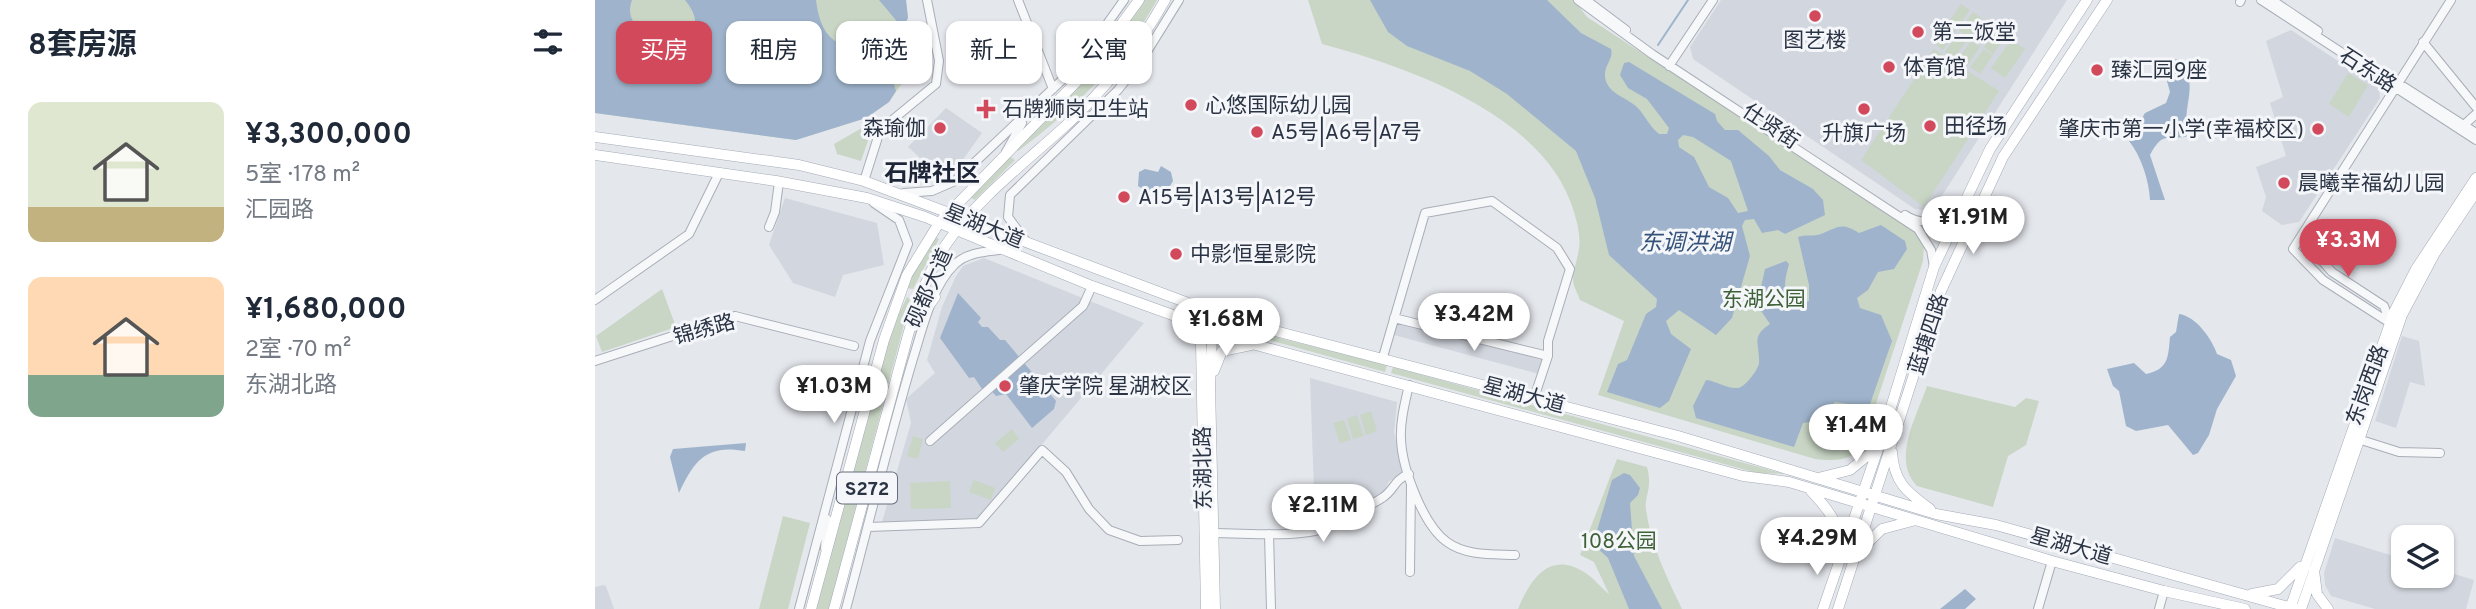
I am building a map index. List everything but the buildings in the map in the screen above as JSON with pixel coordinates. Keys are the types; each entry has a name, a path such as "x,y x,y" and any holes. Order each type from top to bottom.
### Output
{"main road":[{"name":"砚都大道","path":"1125,21 1139,0"},
{"name":"砚都大道","path":"834,609 908,335 919,300 937,260 957,232 1022,162 1082,109 1120,68 1146,33 1165,0"},
{"name":"蓝塘四路","path":"1838,609 1928,331 1959,248 2003,157 2107,0"},
{"path":"2085,3 2097,15"},
{"name":"蓝塘四路","path":"1823,609 1879,446 1913,327 1934,267 1990,149 2085,3"},
{"name":"砚都大道","path":"811,609 879,357 899,293 912,266 939,223 1075,84"},
{"name":"星湖大道","path":"595,137 799,165 868,182 904,193 1039,248 1209,311 1793,469 1936,514 1996,525 2292,608"},
{"path":"1990,149 2003,157"},
{"path":"1006,152 1022,162"},
{"name":"星湖大道","path":"595,155 867,198 939,223 999,250 1092,286 1256,345 1743,476 1789,482 2052,561 2164,592 2245,609"},
{"name":"东岗西路","path":"2315,548 2390,323 2416,269 2476,177"},
{"path":"867,198 873,193 868,182"},
{"name":"东岗西路","path":"2292,608 2411,295 2476,192"},
{"path":"1036,264 1033,256 1039,248"},
{"path":"899,293 911,294 919,300"},
{"path":"908,335 935,298"},
{"name":"东湖北路","path":"1206,609 1206,385 1209,311"},
{"path":"1913,327 1916,337 1923,337 1928,331"},
{"path":"1206,385 1222,351 1256,345"},
{"name":"东湖北路","path":"1206,385 1215,609"},
{"path":"1820,477 1850,470 1879,446"},
{"path":"1891,448 1895,473 1901,487 1936,514"},
{"path":"1789,482 1793,469"},
{"path":"1809,489 1834,517 1839,530 1841,555"},
{"path":"1855,556 1882,528 1915,521"},
{"path":"2248,595 2278,589 2309,564 2317,594 2328,609"},
{"name":"东岗西路","path":"2301,609 2309,564"},
{"path":"2216,602 2221,594 2221,587"}],"street":[{"path":"868,182 878,137 885,126 936,84 939,61 927,0"},
{"path":"1018,0 1053,89"},
{"path":"1109,21 1124,0"},
{"path":"1027,243 1008,217 1010,195 1076,129 1098,112 1131,74 1179,0"},
{"path":"1578,0 1597,17 1918,229 1931,250 1934,267"},
{"name":"仕贤街","path":"1586,0 1669,63 1912,219 1933,221 1962,204"},
{"path":"1669,63 1706,0"},
{"path":"1669,63 1713,0"},
{"name":"石东路","path":"2261,0 2476,133"},
{"name":"石东路","path":"2272,0 2476,140"},
{"path":"2390,323 2323,280 2293,249 2399,87 2423,42 2451,0"},
{"path":"2423,42 2476,107"},
{"path":"904,193 932,191 955,181 1058,84"},
{"path":"1006,152 1030,112"},
{"path":"2464,125 2476,114"},
{"path":"1034,153 1076,129"},
{"path":"595,300 689,234 719,173"},
{"path":"769,227 775,212 779,182"},
{"name":"砚都大道","path":"799,609 870,341 908,244 899,220 867,198"},
{"path":"1383,357 1425,213 1492,201 1557,248 1570,269 1548,341 1548,356 1534,398"},
{"path":"2301,237 2332,272 2384,306 2390,323"},
{"name":"砚都大道","path":"846,609 899,407 935,298 944,278 959,261 971,254 999,250"},
{"path":"930,441 1083,306 1092,286"},
{"name":"锦绣路","path":"595,361 735,316 854,346"},
{"path":"1394,318 1548,356"},
{"path":"865,359 854,346 870,341"},
{"path":"855,405 879,357"},
{"path":"899,366 899,407"},
{"path":"1409,385 1401,441 1422,511 1441,537 1465,551 1515,555"},
{"path":"2358,439 2399,452 2440,453"},
{"path":"868,527 979,523 1042,450 1066,472 1089,509 1109,530 1140,541 1178,540"},
{"path":"1410,476 1410,572"},
{"path":"1213,533 1269,534 1325,528 1334,520 1383,498 1396,479 1410,476"},
{"path":"824,554 828,498"},
{"path":"1409,516 1422,511"},
{"path":"1269,534 1271,609"},
{"path":"2038,609 2052,561"},
{"path":"2159,609 2164,592"}],"shaded area":[{"path":"1721,0 2067,0 1938,202 1923,210 1915,209 1693,59 1690,47"},
{"name":"肇庆市第一小学(幸福校区)","path":"2291,30 2379,88 2380,98 2299,222 2282,225 2262,211 2266,197 2256,167 2286,156 2270,103 2283,97 2266,41"},
{"path":"946,108 982,133 952,175 926,163 908,147"},
{"path":"785,198 877,223 884,265 843,275 835,297 793,283 769,245"},
{"name":"肇庆学院 星湖校区","path":"984,258 1144,323 980,518 882,522 911,423 906,399 935,373 927,360 942,307 955,278 963,266"},
{"path":"1399,315 1545,354 1539,374 1394,335"},
{"path":"2402,336 2419,341 2425,386 2410,382 2396,428 2375,421"},
{"path":"1310,378 1397,402 1394,432 1404,475 1389,481 1383,494 1315,518"},
{"path":"2335,538 2391,555 2391,588 2454,588 2454,574 2474,580 2466,609 2375,609 2331,596 2325,585 2324,573"},
{"path":"606,586 614,609 595,609 595,587"}],"green space":[{"path":"595,0 906,0 908,18 906,21 836,21 836,84 901,84 889,102 866,118 796,140 595,113"},
{"path":"1144,0 1157,0 1145,21 1129,21"},
{"name":"东湖公园","path":"1308,0 1574,0 1587,17 1918,234 1924,246 1923,261 1859,449 1842,459 1815,459 1598,395 1624,321 1580,300 1573,280 1579,244 1578,230 1574,212 1559,178 1535,148 1505,122 1470,100 1394,66 1322,44"},
{"path":"1961,4 1970,10 1957,29 1948,23"},
{"path":"1973,12 1982,18 1969,37 1959,31"},
{"path":"1985,19 1994,26 1981,45 1972,38"},
{"path":"1947,25 1956,31 1943,50 1934,43"},
{"path":"1997,28 2007,35 1993,54 1984,47"},
{"path":"1958,33 1968,39 1954,58 1945,52"},
{"path":"2011,40 2025,49 2005,78 1991,68"},
{"path":"1971,41 1980,47 1967,66 1958,59"},
{"name":"田径场","path":"1934,49 1999,91 1924,207 1861,160"},
{"path":"1984,49 1993,55 1980,74 1970,67"},
{"path":"2348,73 2368,85 2349,117 2329,104"},
{"path":"1078,84 1095,84 1059,119 1018,151 1015,149"},
{"path":"867,125 873,126 861,161 837,154 834,144"},
{"path":"1009,156 1015,160 975,200 969,197"},
{"path":"933,236 939,239 913,289 906,288"},
{"path":"662,289 676,327 602,352 596,336"},
{"path":"907,297 910,299 902,332 829,609 816,609 891,330"},
{"path":"1235,327 1387,365 1385,372 1233,330"},
{"path":"1393,367 1785,474 1757,473 1391,373"},
{"path":"1927,386 2015,407 2026,398 2039,401 2026,445 2008,456 1993,507 1917,486 1910,475 1906,464 1906,451"},
{"path":"1371,411 1377,431 1366,435 1360,415"},
{"path":"1357,415 1364,436 1353,439 1347,419"},
{"path":"1344,420 1351,440 1340,443 1333,423"},
{"path":"1012,429 1019,439 1003,452 995,443"},
{"path":"913,436 923,439 918,459 907,456"},
{"name":"108公园","path":"1617,459 1647,467 1648,523 1660,561 1682,609 1518,609 1528,588 1542,571 1561,564 1584,572 1609,594 1594,562 1580,555"},
{"path":"974,480 995,488 991,500 969,492"},
{"path":"950,481 951,508 911,509 910,483"},
{"path":"783,516 810,523 788,609 759,609"}],"water":[{"path":"595,0 632,0 631,16 634,21 616,21 616,84 712,84 712,21 694,21 685,0 816,0 821,21 726,21 726,84 822,84 822,23 836,41 836,84 894,84 896,91 889,102 866,118 796,140 595,113"},
{"path":"879,0 906,0 908,18 906,21 897,21"},
{"name":"东调洪湖","path":"1370,0 1547,0 1581,33 1611,49 1605,72 1606,82 1617,94 1637,107 1659,134 1667,134 1669,128 1647,99 1628,88 1620,75 1624,63 1629,62 1715,114 1725,130 1738,130 1769,156 1780,170 1813,189 1823,200 1825,215 1785,234 1778,230 1762,233 1754,219 1745,220 1742,226 1750,256 1732,318 1716,335 1679,310 1666,321 1671,334 1691,349 1669,401 1660,408 1607,392 1618,364 1627,360 1646,314 1656,307 1657,299 1609,255 1595,198 1576,151 1507,94 1470,71 1407,46 1388,32","holes":["1683,135 1693,137 1731,161 1748,211 1738,213 1728,198 1709,187 1694,157 1679,147 1678,140"]},
{"path":"2179,59 2189,79 2186,116 2189,136 2163,139 2150,155 2165,200 2150,200 2144,169 2129,141 2145,113 2166,103 2170,92 2164,70 2171,60"},
{"path":"1161,166 1171,172 1173,181 1164,196 1155,197 1138,186 1139,172 1145,169 1158,172"},
{"path":"1881,225 1905,241 1907,249 1894,269 1878,272 1868,290 1857,298 1860,308 1881,315 1892,341 1869,407 1835,402 1816,421 1803,423 1794,447 1696,418 1693,406 1706,380 1738,388 1754,374 1758,366 1758,337 1770,324 1757,305 1765,269 1786,261 1789,264 1785,283 1787,293 1802,303 1809,301 1809,285 1798,237 1818,235 1840,227 1859,233"},
{"path":"958,293 981,318 978,322 982,327 988,327 1000,340 1005,340 1056,401 1054,409 1032,428 1006,394 996,396 989,388 984,392 974,377 969,378 940,338"},
{"path":"2179,314 2197,324 2207,335 2217,354 2231,360 2236,376 2217,409 2209,435 2198,453 2193,455 2168,425 2136,431 2126,426 2119,391 2113,386 2107,369 2134,363 2146,374 2159,369 2166,361 2170,337 2176,332"},
{"path":"746,443 745,451 720,450 703,457 690,472 679,493 670,457 673,449"},
{"path":"1624,473 1630,475 1640,488 1638,495 1630,503 1634,556 1662,609 1629,609 1608,558 1593,544 1612,480"},
{"path":"1965,589 1976,599 1965,609 1940,609"}],"waterway":[{"path":"1658,45 1688,0"}],"place":[{"name":"图艺楼","path":"1815,16"},
{"name":"第二饭堂","path":"1918,32"},
{"name":"体育馆","path":"1889,67"},
{"name":"臻汇园9座","path":"2097,70"},
{"name":"心悠国际幼儿园","path":"1191,105"},
{"name":"石牌狮岗卫生站","path":"986,109"},
{"name":"升旗广场","path":"1864,109"},
{"name":"田径场","path":"1930,126"},
{"name":"森瑜伽","path":"940,128"},
{"name":"肇庆市第一小学(幸福校区)","path":"2318,129"},
{"name":"A5号|A6号|A7号","path":"1257,132"},
{"name":"晨曦幸福幼儿园","path":"2284,183"},
{"name":"A15号|A13号|A12号","path":"1124,197"},
{"name":"中影恒星影院","path":"1176,254"},
{"name":"肇庆学院 星湖校区","path":"1005,386"}],"district":[{"name":"石牌社区","path":"932,173"}]}
